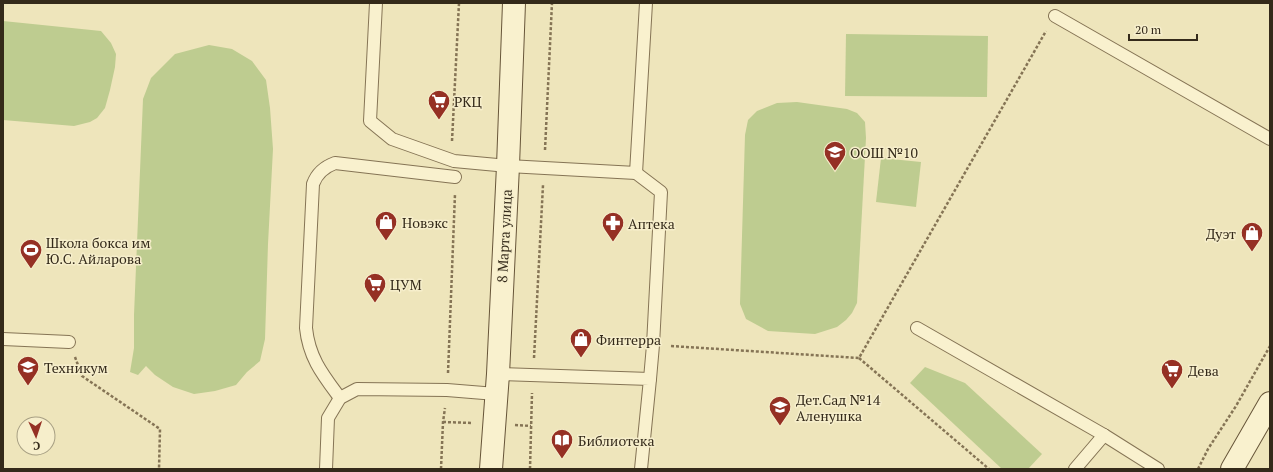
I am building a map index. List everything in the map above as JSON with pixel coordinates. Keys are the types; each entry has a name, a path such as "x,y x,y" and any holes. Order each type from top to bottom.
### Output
{"street":[{"name":"8 Марта улица","path":"491,469 497,384 508,166 514,3"},
{"path":"1232,469 1270,403"}],"lane":[{"path":"376,3 370,121 392,139 454,161 508,166 636,173 661,192 653,345 641,469"},
{"path":"636,173 646,3"},
{"path":"1055,16 1270,139"},
{"path":"340,398 316,364 307,339 306,328 313,192 316,176 327,166 335,164 456,177"},
{"path":"917,328 1104,435 1158,469"},
{"path":"3,339 69,342"},
{"path":"326,469 328,418 340,398 357,389 447,390 497,384 533,375 650,379"},
{"path":"1075,469 1104,435"}],"path":[{"path":"454,161 452,145 459,3"},
{"path":"530,469 531,402 552,3"},
{"path":"859,358 1055,16"},
{"path":"441,469 443,422 447,390 456,177"},
{"path":"69,342 82,376 160,429 159,469"},
{"path":"653,345 859,358 989,469"},
{"path":"1198,469 1208,449 1236,406 1270,346"}],"green space":[{"path":"3,21 101,31 111,43 116,54 115,67 105,108 97,118 90,122 74,126 3,120"},
{"path":"846,34 988,36 987,97 845,96"},
{"path":"209,45 232,49 252,61 266,80 273,149 265,339 260,361 247,372 236,385 215,391 194,394 173,387 155,375 146,366 138,375 130,372 134,348 143,99 151,78 175,54"},
{"path":"797,102 847,109 857,113 865,122 866,138 857,303 852,313 837,327 815,334 768,331 746,319 740,304 745,135 748,120 757,111 777,103"},
{"path":"881,158 921,162 916,207 876,202"},
{"path":"925,367 965,383 1042,454 1028,469 1002,469 910,383"}],"place":[{"name":"РКЦ","path":"439,120"},
{"name":"ООШ №10","path":"835,172"},
{"name":"Новэкс","path":"386,242"},
{"name":"Аптека","path":"613,242"},
{"name":"Дуэт","path":"1252,252"},
{"name":"Школа бокса им Ю.С. Айларова","path":"31,270"},
{"name":"ЦУМ","path":"375,304"},
{"name":"Финтерра","path":"581,358"},
{"name":"Техникум","path":"28,386"},
{"name":"Дева","path":"1172,390"},
{"name":"Дет.Сад №14 Аленушка","path":"780,426"},
{"name":"Библиотека","path":"562,460"}]}
